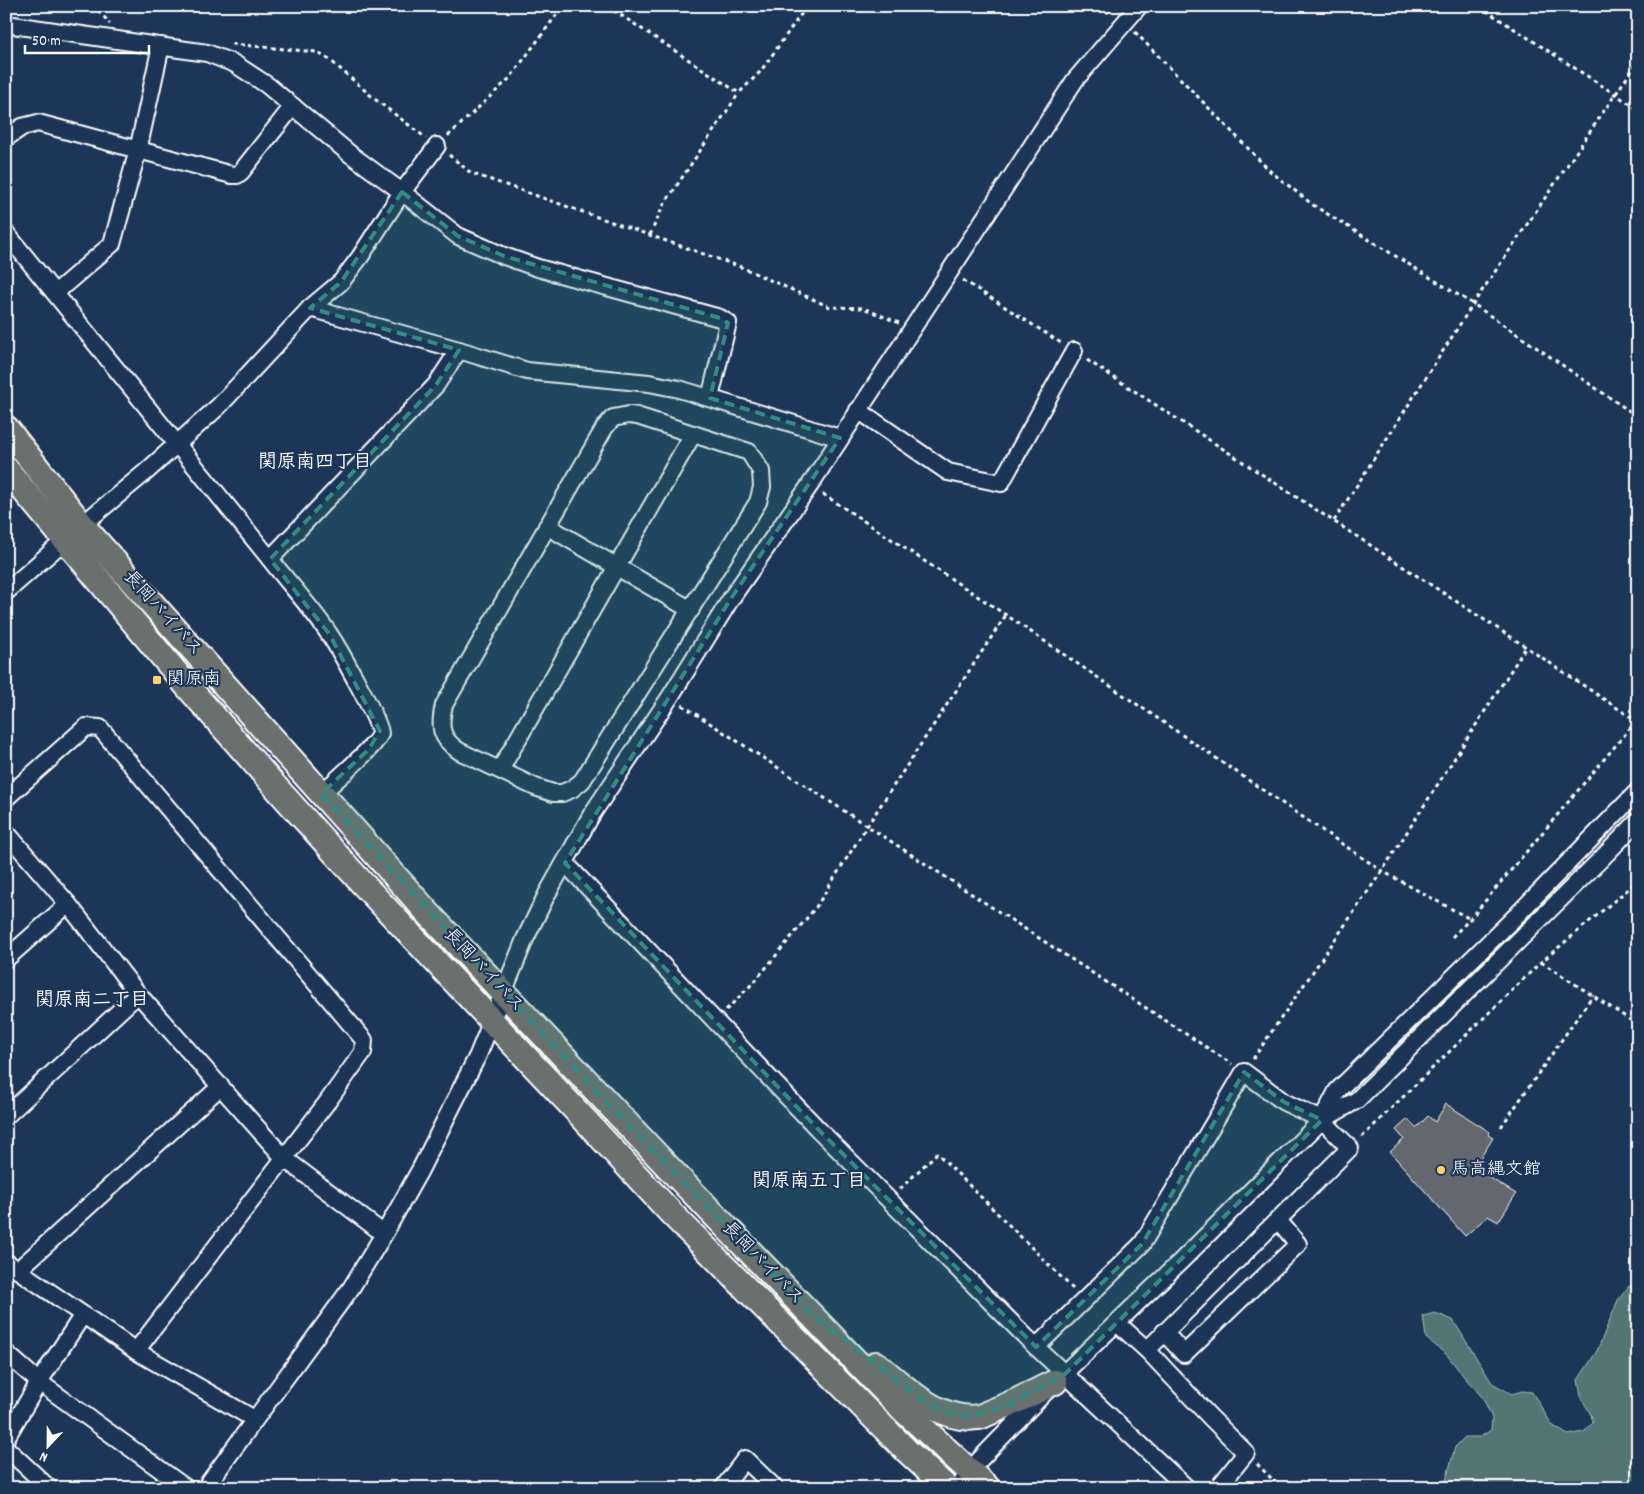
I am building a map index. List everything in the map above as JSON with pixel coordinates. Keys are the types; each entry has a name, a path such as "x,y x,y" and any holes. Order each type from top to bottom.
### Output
{"highway":[{"name":"長岡バイパス","path":"6,428 73,533 280,793 407,932 492,1019 672,1214 906,1450 947,1488"},
{"name":"長岡バイパス","path":"6,469 73,533 321,794 428,913 656,1155 900,1406 965,1479 988,1488"},
{"path":"813,1316 926,1403 940,1411 953,1415 969,1418 980,1417 1008,1406 1060,1378"}],"street":[{"path":"205,1488 351,1288 384,1234 420,1170 473,1064 525,939 547,894 592,814 670,697 732,596 810,485 1075,80 1139,6"},
{"path":"6,24 206,53 235,64 267,85 350,154 458,236 538,268 720,318 728,323 710,398"},
{"path":"55,293 112,244 138,150 161,46"},
{"path":"6,138 22,127 38,123 232,175 241,172 293,106"},
{"path":"6,592 147,471 219,406 310,308 342,282 402,192 437,146"},
{"path":"6,232 178,443 330,635 374,714 380,732 378,738 368,750 321,794"},
{"path":"310,308 527,371 649,383 679,389 840,438"},
{"path":"270,559 436,385 459,350"},
{"path":"858,410 948,472 1001,483 1074,351"},
{"path":"629,415 637,416 749,452 761,471 762,487 758,502 582,781 572,789 562,793 553,793 535,787 449,745 444,737 441,718 444,705 547,526 605,427 613,418 629,415"},
{"path":"500,770 693,434"},
{"path":"547,526 691,610"},
{"path":"6,798 86,727 100,728 364,1040 363,1052 285,1159 136,1351"},
{"path":"1322,1120 1337,1091 1514,918 1638,791"},
{"path":"965,1479 1060,1378 1117,1324 1322,1120 1356,1100 1638,821"},
{"path":"6,832 68,904 138,994 285,1159 384,1234"},
{"path":"565,863 889,1200 1036,1347 1060,1378 1187,1488"},
{"path":"6,959 68,904"},
{"path":"6,1116 138,994"},
{"path":"1036,1347 1142,1244 1244,1072 1284,1102 1322,1120 1350,1148 1147,1350"},
{"path":"221,1086 12,1266 82,1316 136,1351 254,1419"},
{"path":"1164,1332 1184,1354 1298,1244 1278,1220"},
{"path":"6,1438 39,1382 82,1316"},
{"path":"1117,1324 1147,1350 1208,1416 1246,1452 1218,1488"},
{"path":"6,1353 39,1382 186,1488"},
{"path":"6,1448 49,1488"},
{"path":"723,1488 745,1459 775,1488"}],"path":[{"path":"437,146 510,78 563,6"},
{"path":"607,6 738,93"},
{"path":"650,235 663,206 738,93 760,72 807,6"},
{"path":"1478,6 1638,109"},
{"path":"1125,23 1142,36 1216,117 1270,172 1313,205 1473,304 1638,417"},
{"path":"230,44 316,52 330,60 376,100 471,174 741,267 830,307 863,308 892,320 910,331"},
{"path":"1334,521 1473,304 1638,61"},
{"path":"950,272 1074,351 1637,721 1470,919 1452,937"},
{"path":"810,485 1006,615 1382,871 1470,919"},
{"path":"715,1021 755,981 816,907 1006,615"},
{"path":"670,697 1244,1072 1382,871 1526,647"},
{"path":"1350,1148 1541,962 1638,881"},
{"path":"1541,962 1638,1025"},
{"path":"1501,1126 1594,995"},
{"path":"889,1200 937,1153 1084,1300"},
{"path":"1246,1452 1274,1481 1272,1488"}],"highlighted area":[{"path":"402,192 458,236 504,256 720,318 728,323 710,398 840,438 732,597 565,863 817,1128 1036,1347 1142,1244 1244,1072 1284,1102 1322,1120 1065,1374 1008,1406 969,1417 940,1411 926,1403 813,1316 599,1095 321,794 368,750 380,731 330,635 270,559 436,385 459,350 310,308 341,282"}],"green space":[{"path":"1629,1286 1638,1287 1638,1488 1441,1488 1446,1480 1455,1447 1465,1437 1480,1437 1491,1430 1492,1418 1483,1398 1447,1355 1426,1338 1423,1316 1435,1313 1453,1320 1492,1383 1512,1394 1522,1391 1532,1392 1552,1425 1568,1435 1584,1432 1593,1422 1581,1397 1578,1380 1597,1351 1618,1300"}],"building":[{"name":"馬高縄文館","path":"1446,1104 1490,1132 1488,1135 1493,1138 1474,1168 1516,1194 1498,1222 1488,1216 1465,1236 1390,1152 1404,1139 1396,1130 1408,1119 1416,1128 1428,1116 1435,1122"}],"place":[{"name":"関原南","path":"157,680"},
{"name":"馬高縄文館","path":"1441,1170"}],"district":[{"name":"関原南四丁目","path":"315,463"},
{"name":"関原南二丁目","path":"92,1001"},
{"name":"関原南五丁目","path":"809,1182"}]}
